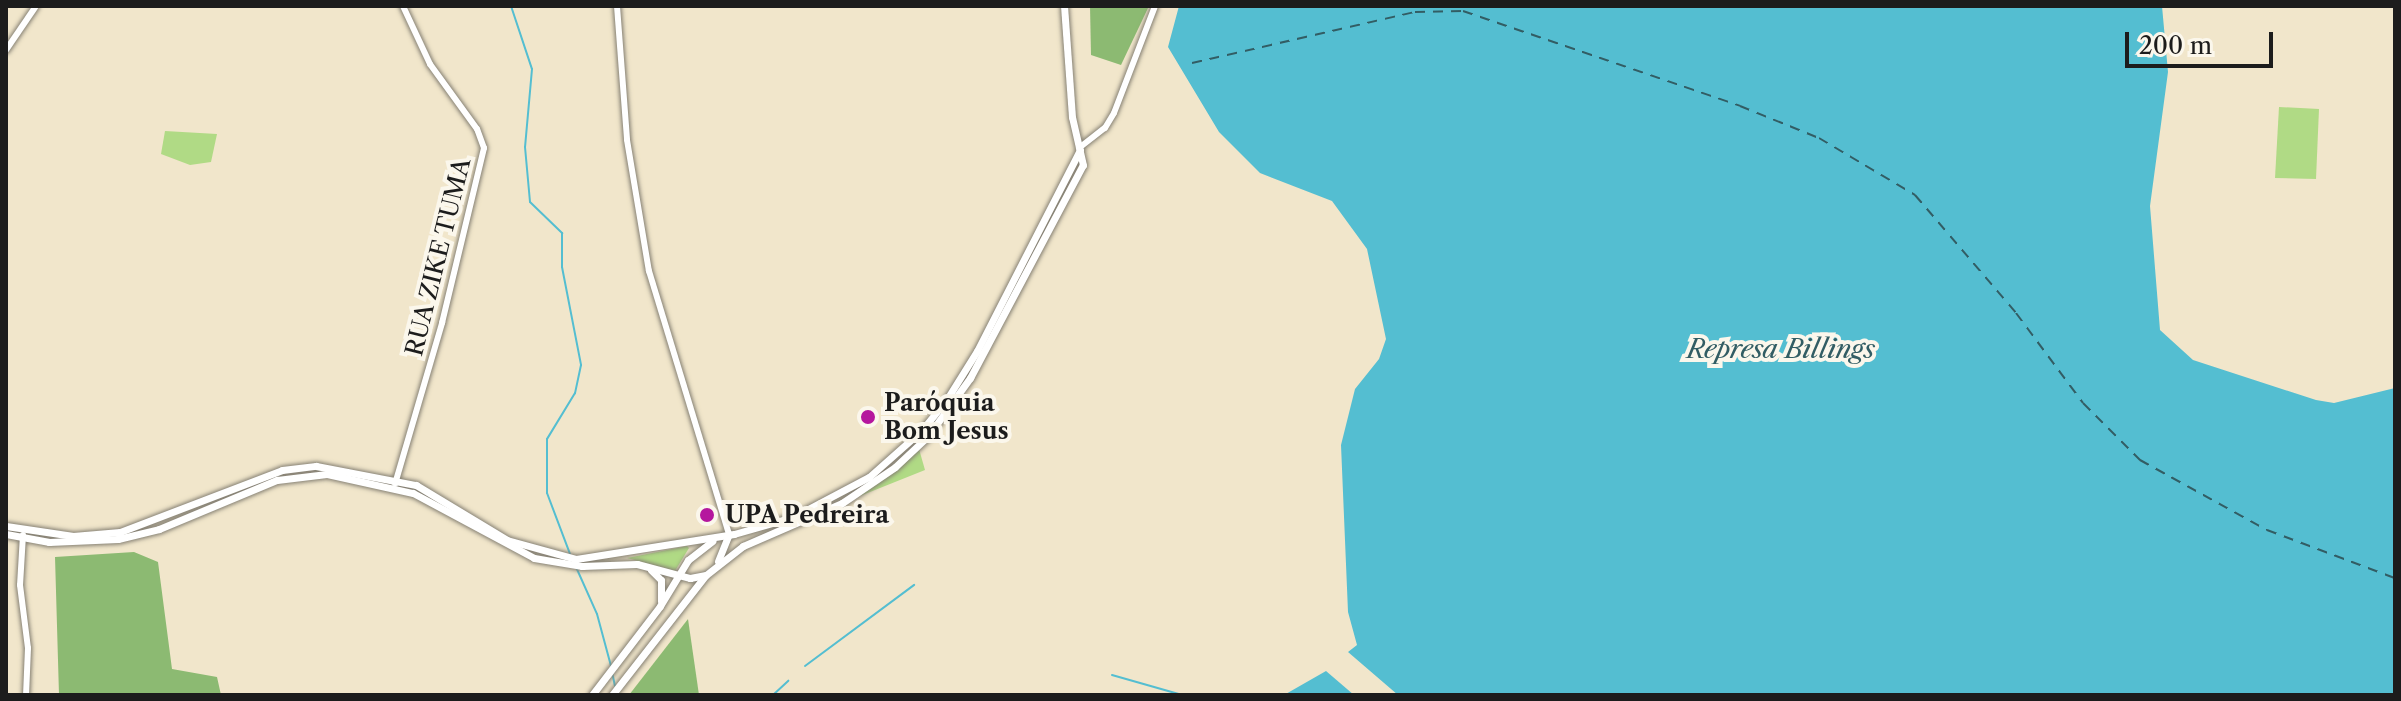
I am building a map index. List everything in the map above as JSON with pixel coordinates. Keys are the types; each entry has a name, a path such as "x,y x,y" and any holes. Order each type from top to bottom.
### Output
{"main road":[{"path":"396,483 534,558 582,566 647,566 677,577 706,575 743,546 842,503 895,467 928,436 984,354 1083,165 1071,115 1064,6"},
{"path":"6,534 73,536 135,529 298,467 348,469 433,493 507,540 557,556 601,558 729,534 807,512 854,488 922,430 971,363 1079,152"},
{"path":"6,526 23,534"},
{"path":"612,695 726,551 729,534"},
{"path":"592,695 660,606 695,551 729,534"},
{"path":"647,566 661,580 660,606"},
{"path":"599,686 605,695"}],"street":[{"path":"6,50 36,6"},
{"name":"RUA ZIKE TUMA","path":"396,483 484,148 477,129 430,64 403,6"},
{"path":"617,6 619,73 646,255 729,534"},
{"path":"1079,152 1105,128 1114,113 1155,6"},
{"path":"23,534 20,596 28,648 26,695"}],"green space":[{"path":"1090,6 1149,6 1121,65 1091,55"},
{"path":"2279,107 2319,109 2316,179 2275,178"},
{"path":"165,131 217,134 211,162 190,165 161,154"},
{"path":"919,449 925,470 855,498"},
{"path":"687,546 689,548 675,571 627,558"},
{"path":"134,552 158,562 172,669 217,677 221,695 59,695 55,557"},
{"path":"688,619 699,695 629,695"}],"water":[{"name":"Represa Billings","path":"1179,6 2162,6 2168,72 2150,206 2160,330 2193,360 2316,400 2334,403 2395,388 2395,695 1398,695 1348,652 1357,645 1348,612 1341,445 1355,389 1379,359 1386,339 1367,249 1332,201 1260,173 1219,132 1168,47"},
{"path":"1326,671 1354,695 1284,695"}],"waterway":[{"path":"511,6 532,69 525,147 530,202 562,233 562,267 581,365 575,393 547,439 547,493 570,554"},
{"path":"576,567 597,614 611,666"},
{"path":"805,666 914,585"},
{"path":"612,672 615,686"},
{"path":"1112,675 1182,695"},
{"path":"773,695 788,681"}],"ferry route":[{"path":"1192,63 1415,12 1463,11 1740,106 1819,138 1915,195 2016,313 2083,403 2140,460 2267,530 2395,578"}],"place":[{"name":"Paróquia Bom Jesus","path":"868,417"},
{"name":"UPA Pedreira","path":"707,515"}]}
